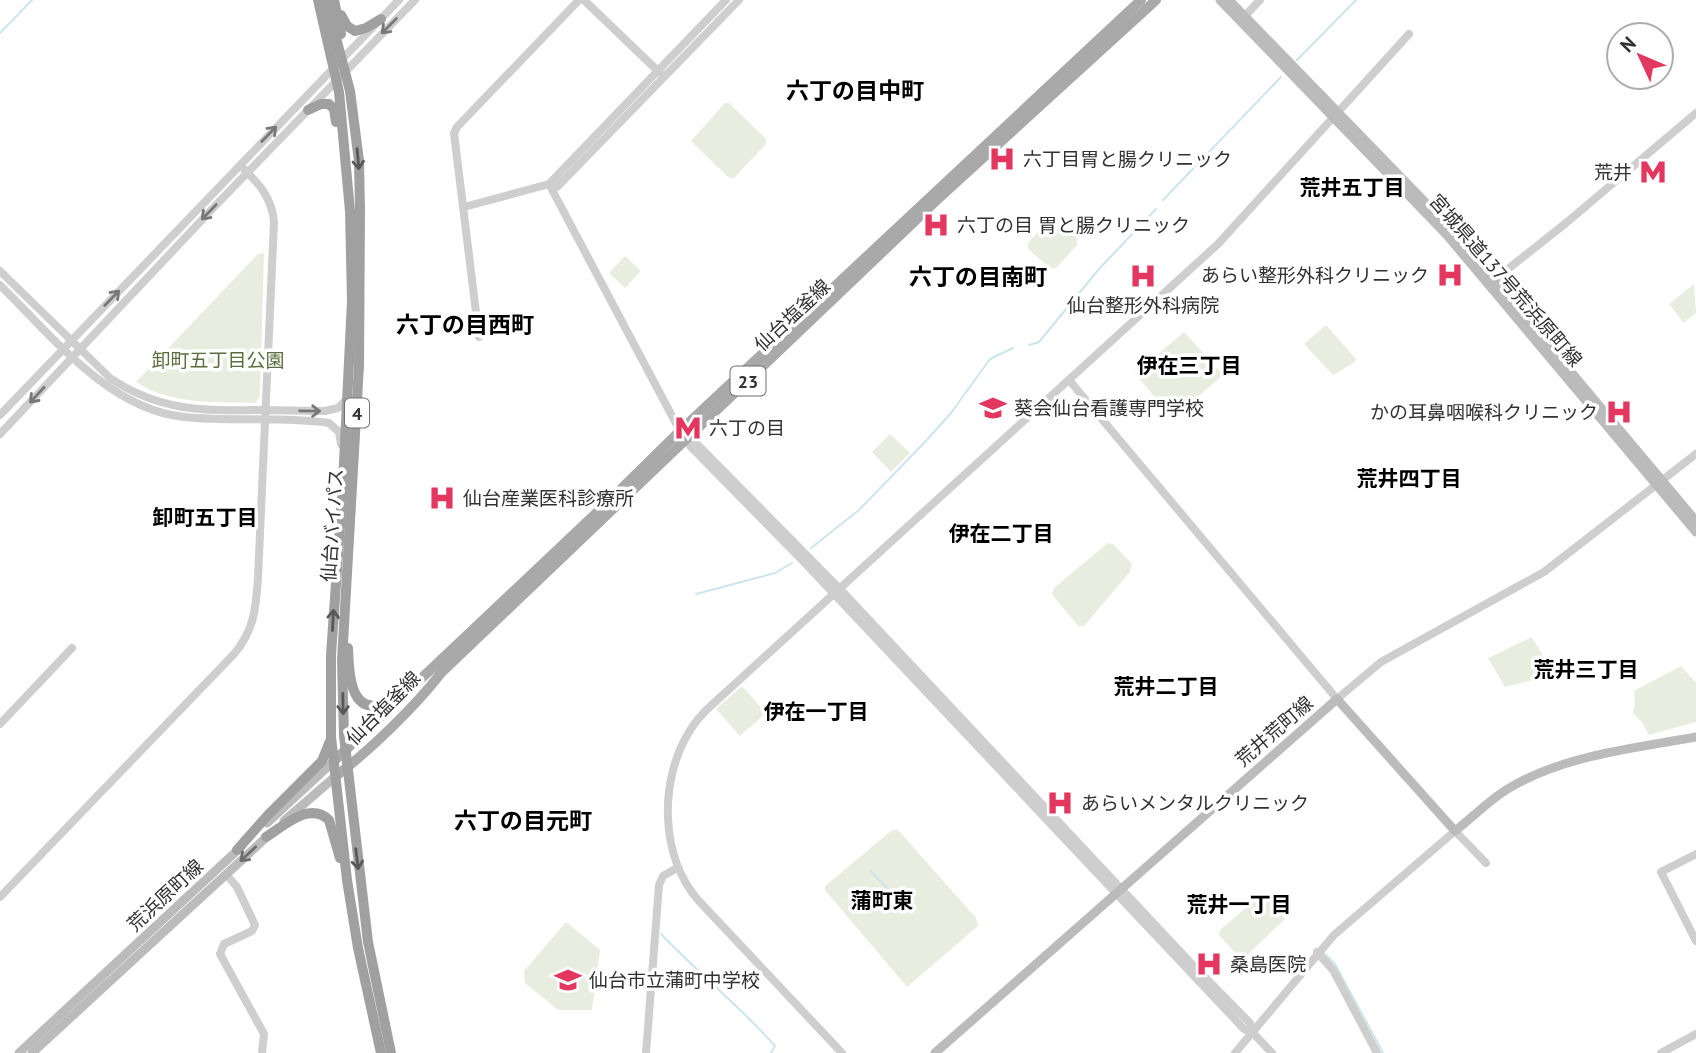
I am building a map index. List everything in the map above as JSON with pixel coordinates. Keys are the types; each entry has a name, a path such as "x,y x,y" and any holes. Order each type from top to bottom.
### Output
{"highway":[{"path":"334,0 350,29 360,31 381,19"},
{"name":"4","path":"334,0 340,68"},
{"name":"仙台バイパス","path":"320,2 340,68 350,91 359,161 362,298 342,660 345,750 368,942 391,1053"},
{"name":"仙台バイパス","path":"340,68 350,211 352,301 331,655 331,737 347,880 358,948 381,1053"},
{"path":"308,110 321,104 331,106 334,109 338,135 344,144"},
{"path":"345,614 350,680 360,700 372,706 381,704 409,689"},
{"path":"237,850 322,761 331,737"},
{"path":"266,837 304,814 323,815 329,820 347,880"}],"main road":[{"name":"仙台塩釜線","path":"336,776 431,686 441,673 685,434 1141,0"},
{"name":"仙台塩釜線","path":"334,761 607,503 1156,0"},
{"name":"宮城県道137号荒浜原町線","path":"1220,0 1242,19 1446,234 1659,482 1696,521"},
{"name":"宮城県道137号荒浜原町線","path":"1229,0 1242,19"},
{"name":"宮城県道137号荒浜原町線","path":"1335,116 1451,229 1659,482 1696,532"},
{"name":"荒井荒町線","path":"934,1053 1337,699 1455,831"},
{"path":"1455,831 1503,792 1553,767 1599,755 1696,737"},
{"name":"荒浜原町線","path":"19,1053 334,761"},
{"name":"荒浜原町線","path":"32,1053 336,776"}],"street":[{"path":"0,434 308,110 340,68 399,0"},
{"path":"0,415 240,165 415,0"},
{"path":"479,337 454,140 457,127 582,0 661,74"},
{"path":"661,74 726,0"},
{"path":"464,207 553,186 661,74 738,0"},
{"path":"1242,19 1260,0"},
{"path":"842,1053 698,900 686,886 677,868 670,842 670,800 676,762 690,730 726,692 1218,244 1409,34"},
{"path":"1494,280 1696,113"},
{"path":"0,897 247,638 256,603 273,212 265,192 240,165"},
{"path":"553,186 685,434 837,592 1244,1029 1253,1033 1272,1053"},
{"path":"0,271 77,353 126,389 153,401 204,411 324,422 336,427 341,437 343,483"},
{"path":"0,285 68,344"},
{"path":"1069,380 1337,699 1381,662 1544,572 1696,454"},
{"path":"266,415 331,411 343,404 348,397"},
{"path":"0,724 72,648"},
{"path":"1235,1053 1317,952 1455,831 1486,863"},
{"path":"1696,854 1661,872 1696,941"},
{"path":"646,1053 659,885 663,876 677,868"},
{"path":"226,874 237,887 256,925 251,931 224,944 220,954 264,1034 262,1053"},
{"path":"1317,952 1334,970 1377,1053"},
{"path":"1661,1053 1696,1034"}],"green space":[{"path":"725,103 729,103 766,139 766,144 734,178 729,178 691,141"},
{"path":"1054,218 1077,239 1077,245 1056,268 1050,268 1028,249 1028,243"},
{"name":"卸町五丁目公園","path":"264,253 260,395 256,403 194,401 164,395 136,382 258,254"},
{"path":"625,256 641,271 625,288 609,273"},
{"path":"1694,284 1696,313 1684,323 1669,304"},
{"path":"1326,325 1356,359 1333,375 1304,344"},
{"path":"1184,332 1223,375 1173,418 1135,374"},
{"path":"890,434 910,453 891,472 872,452"},
{"path":"1108,543 1113,544 1132,564 1130,572 1084,626 1078,626 1052,594 1054,588"},
{"path":"1532,637 1554,675 1505,687 1488,658"},
{"path":"1681,666 1696,683 1696,722 1649,735 1633,713 1634,691"},
{"path":"742,686 766,713 740,736 716,709"},
{"path":"892,830 898,830 976,918 978,926 907,987 825,890 825,886"},
{"path":"1263,893 1285,919 1244,958 1239,957 1219,935 1220,930"},
{"path":"566,922 600,950 592,1010 558,1010 525,983 524,971"}],"waterway":[{"path":"0,33 32,0"},
{"path":"1297,60 1356,0"},
{"path":"1163,200 1281,77"},
{"path":"1029,345 1039,342 1099,269 1156,209"},
{"path":"811,548 859,510 924,443 951,413 990,359 1013,348"},
{"path":"696,594 775,573 792,563"},
{"path":"870,870 892,894"},
{"path":"661,934 762,1031 775,1046 771,1053"},
{"path":"1324,953 1335,964 1383,1053"}],"place":[{"name":"六丁目胃と腸クリニック","path":"1002,159"},
{"name":"荒井","path":"1653,172"},
{"name":"六丁の目 胃と腸クリニック","path":"936,225"},
{"name":"あらい整形外科クリニック","path":"1450,275"},
{"name":"仙台整形外科病院","path":"1143,276"},
{"name":"葵会仙台看護専門学校","path":"993,408"},
{"name":"かの耳鼻咽喉科クリニック","path":"1619,412"},
{"name":"六丁の目","path":"688,428"},
{"name":"仙台産業医科診療所","path":"442,498"},
{"name":"あらいメンタルクリニック","path":"1060,803"},
{"name":"桑島医院","path":"1209,964"},
{"name":"仙台市立蒲町中学校","path":"568,980"}],"district":[{"name":"六丁の目中町","path":"855,90"},
{"name":"荒井五丁目","path":"1352,187"},
{"name":"六丁の目南町","path":"978,276"},
{"name":"六丁の目西町","path":"465,324"},
{"name":"伊在三丁目","path":"1189,365"},
{"name":"荒井四丁目","path":"1409,478"},
{"name":"卸町五丁目","path":"205,517"},
{"name":"伊在二丁目","path":"1001,533"},
{"name":"荒井三丁目","path":"1586,669"},
{"name":"荒井二丁目","path":"1166,686"},
{"name":"伊在一丁目","path":"816,711"},
{"name":"六丁の目元町","path":"523,820"},
{"name":"蒲町東","path":"882,900"},
{"name":"荒井一丁目","path":"1239,904"}]}
